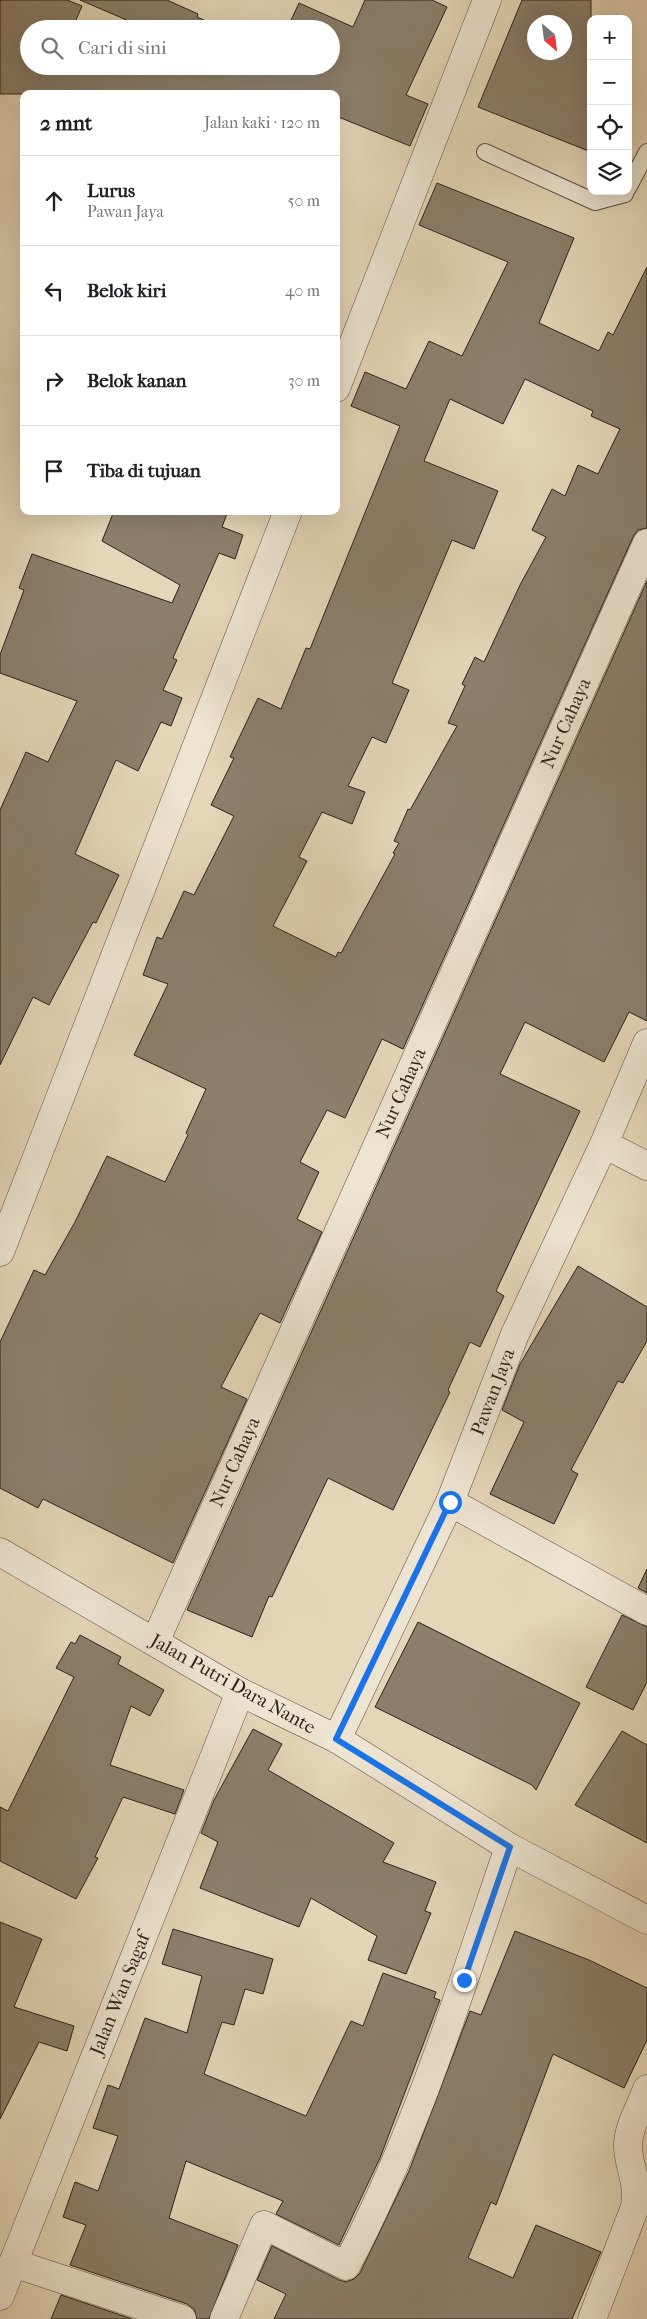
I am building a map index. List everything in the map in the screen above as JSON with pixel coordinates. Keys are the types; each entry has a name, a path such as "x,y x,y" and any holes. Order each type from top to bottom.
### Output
{"street":[{"path":"340,378 487,0"},
{"path":"0,1252 286,515"},
{"name":"Nur Cahaya","path":"154,1642 647,543"},
{"name":"Pawan Jaya","path":"336,1739 450,1502 515,1334 604,1144 647,1043"},
{"path":"604,1144 647,1166"},
{"path":"450,1502 647,1610"},
{"name":"Jalan Putri Dara Nante","path":"0,1552 240,1692 336,1739 510,1847 647,1920"},
{"name":"Jalan Wan Sagaf","path":"0,2296 240,1692"},
{"path":"224,2319 264,2225 346,2266 368,2225 417,2106 510,1847"},
{"path":"592,2319 635,2207 637,2188 628,2146 629,2136 647,2089"},
{"path":"13,2263 182,2319"}],"lane":[{"path":"485,152 595,202 621,195"},
{"path":"632,180 647,152"}],"building":[{"path":"0,0 67,0 82,6 76,20 20,20 20,75 340,75 340,21 353,27 365,0 432,0 447,7 406,95 428,104 410,146 340,118 340,90 20,90 20,94 0,94"},
{"path":"80,0 167,0 198,14 197,17 204,20 127,20"},
{"path":"522,0 591,0 591,15 587,15 587,150 478,107"},
{"path":"299,3 337,20 291,20"},
{"path":"437,183 574,238 539,323 599,351 608,332 613,335 647,267 647,528 638,530 633,537 403,1049 382,1039 345,1118 327,1110 300,1162 319,1172 297,1219 322,1232 280,1323 260,1313 221,1387 247,1399 173,1563 43,1499 38,1508 0,1488 0,1342 34,1270 45,1275 75,1222 107,1156 165,1182 188,1135 186,1133 206,1089 134,1055 168,984 143,975 157,937 162,939 184,891 194,895 234,816 211,805 234,758 230,757 258,698 281,709 306,648 310,649 400,426 351,406 365,372 406,389 429,341 462,356 508,262 419,225","holes":["525,379 593,411 591,416 620,429 598,474 578,465 565,496 552,489 532,530 546,537 520,585 484,662 475,657 462,684 465,686 448,723 457,726 410,810 408,809 394,841 399,843 393,853 395,854 341,953 338,952 336,957 273,926 307,861 299,857 322,812 352,824 365,792 348,786 372,737 386,743 409,690 392,683 452,540 474,549 498,491 424,461 450,399 503,424"]},
{"path":"112,515 226,515 222,527 243,535 235,559 219,553 173,658 177,660 163,690 182,698 171,726 161,722 138,771 116,760 75,854 119,875 96,923 93,922 49,1005 33,997 0,1065 0,810 26,752 48,762 77,701 0,673 0,655 24,590 19,588 32,554 172,603 180,585 102,541"},
{"path":"647,581 647,1021 629,1012 604,1062 525,1022 500,1074 580,1111 496,1291 504,1296 480,1347 470,1342 448,1390 450,1392 393,1510 328,1478 272,1597 269,1596 252,1637 187,1610"},
{"path":"578,1266 647,1307 647,1341 623,1383 618,1381 571,1470 578,1474 554,1524 490,1494 524,1422 502,1410 520,1364"},
{"path":"647,1569 647,1593 638,1588"},
{"path":"622,1615 647,1627 647,1682 633,1710 586,1687"},
{"path":"418,1622 580,1703 536,1790 532,1785 375,1707"},
{"path":"80,1635 121,1657 118,1664 164,1690 150,1716 131,1706 110,1765 184,1790 175,1814 123,1797 95,1857 98,1858 76,1899 0,1861 0,1807 8,1811 74,1677 56,1668 71,1642 75,1644"},
{"path":"253,1729 282,1744 268,1770 394,1843 383,1862 436,1882 425,1911 431,1913 406,1974 368,1960 377,1936 311,1898 299,1927 200,1888 218,1842 201,1833 214,1800"},
{"path":"622,1731 647,1745 647,1843 575,1805"},
{"path":"0,1922 42,1939 14,2007 74,2026 67,2051 39,2042 0,2119"},
{"path":"173,1929 273,1959 263,1994 245,1989 234,2025 222,2022 204,2074 306,2116 351,2021 363,2026 383,1973 436,1992 434,1998 440,2000 380,2158 339,2245 276,2214 283,2201 186,2161 169,2218 238,2245 209,2319 197,2319 194,2309 187,2304 70,2265 86,2225 63,2217 75,2182 98,2191 118,2136 93,2128 108,2085 119,2089 145,2018 187,2033 202,1976 162,1964"},
{"path":"515,1931 589,1960 647,1988 647,2040 624,2088 553,2054 496,2205 491,2202 468,2258 513,2278 536,2225 601,2252 572,2319 274,2319 286,2294 257,2280 272,2246 339,2280 346,2282 354,2279 360,2273 409,2171 470,2011 481,2015"},
{"path":"61,2295 132,2319 51,2319"}],"route":[{"path":"450,1502 336,1739 510,1847 464,1980"}]}
